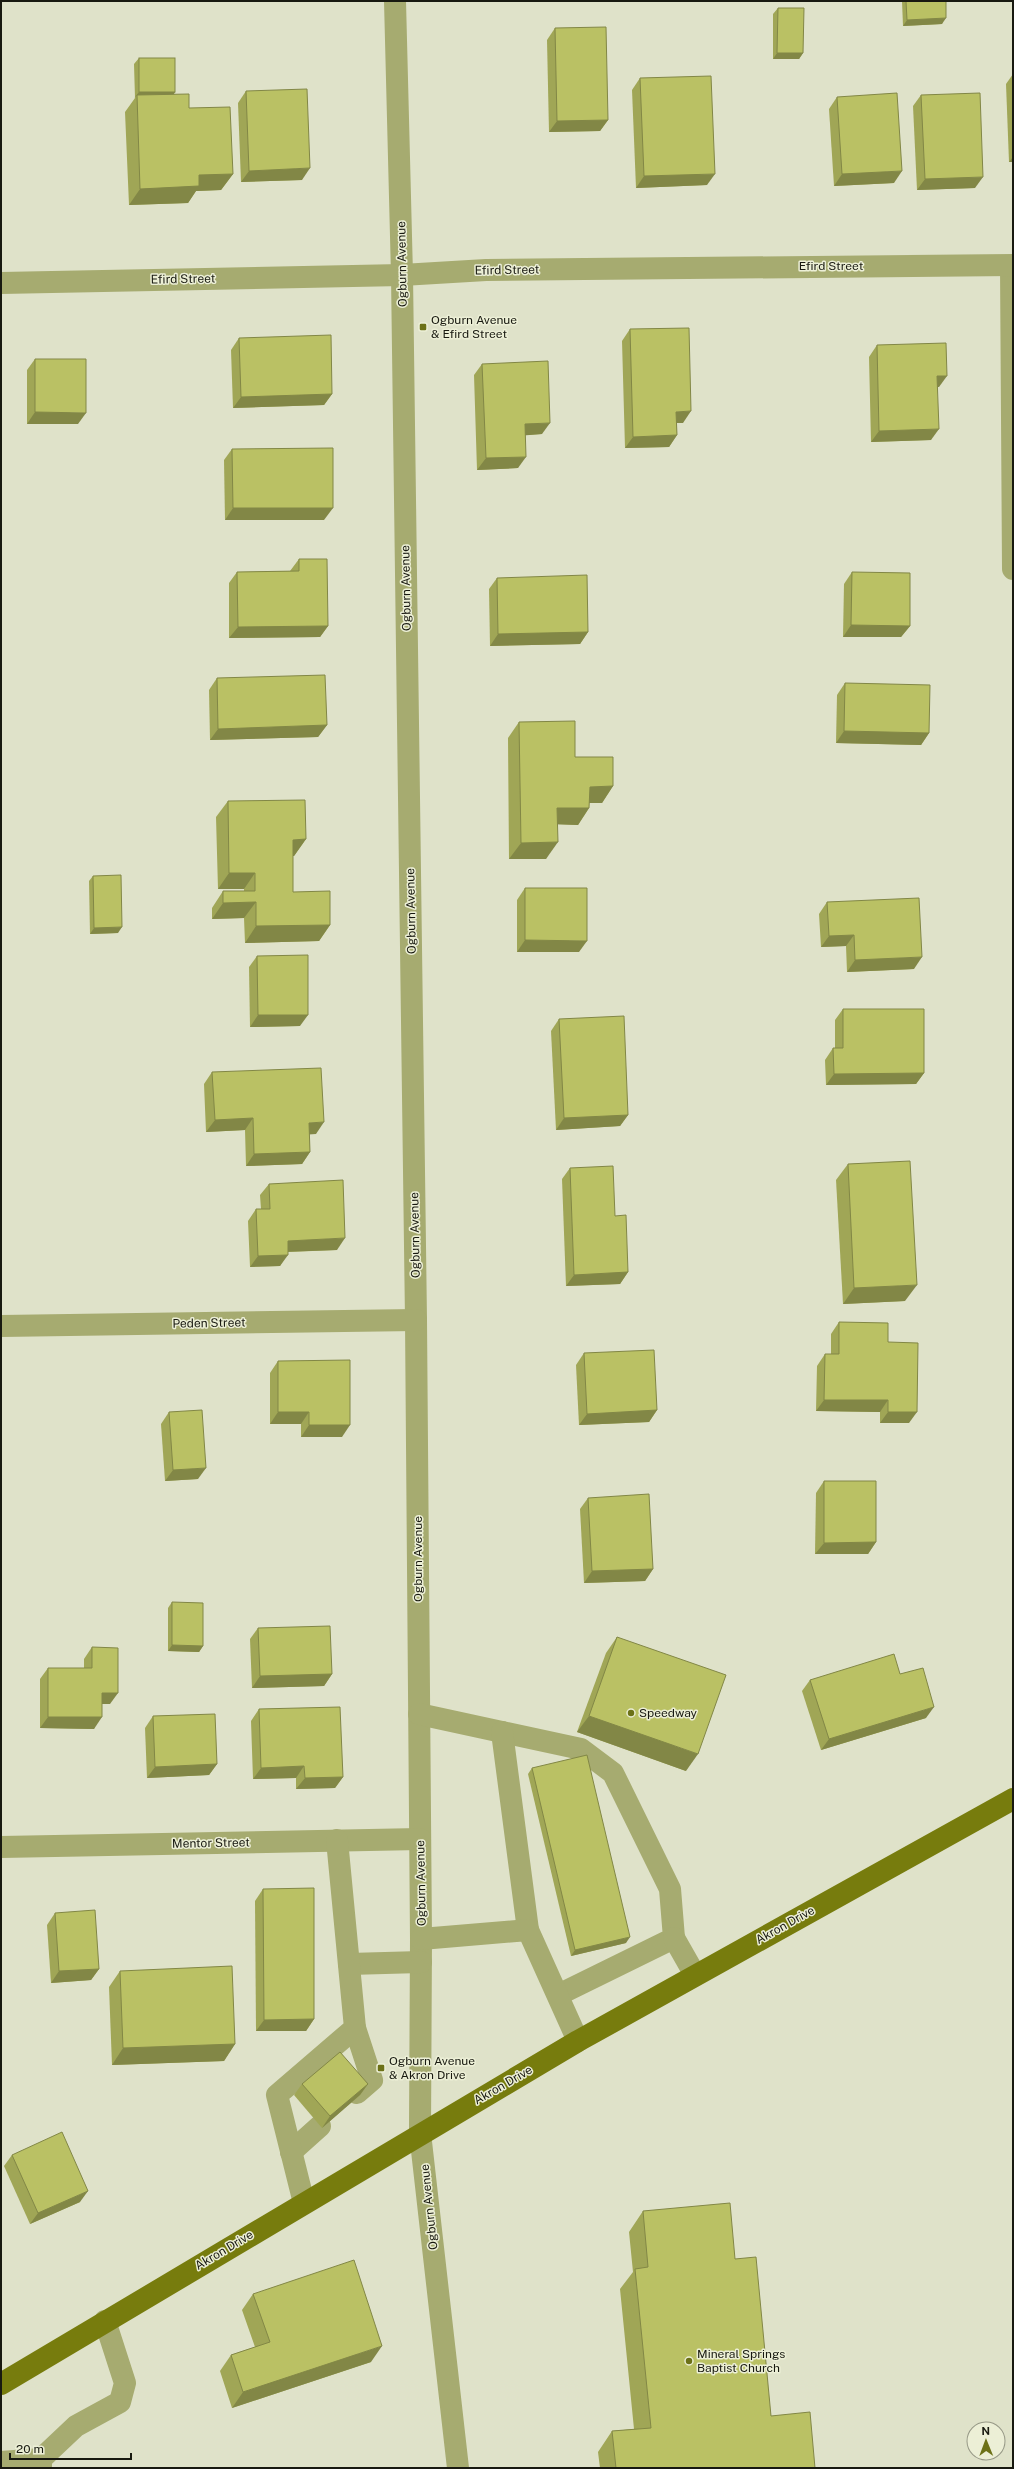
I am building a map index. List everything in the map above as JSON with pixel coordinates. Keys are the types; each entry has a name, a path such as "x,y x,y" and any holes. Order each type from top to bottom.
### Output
{"main road":[{"name":"Akron Drive","path":"1,2384 420,2133 578,2041 1013,1798"}],"street":[{"name":"Ogburn Avenue","path":"395,1 402,275 416,1320 421,1939 420,2133 458,2468"},
{"name":"Efird Street","path":"1,282 402,275 510,270 1012,266"},
{"path":"1012,266 1013,570"},
{"name":"Peden Street","path":"1,1326 416,1320"},
{"path":"419,1714 580,1749 613,1774 670,1889 674,1938 695,1975"},
{"path":"502,1732 528,1930 578,2041"},
{"name":"Mentor Street","path":"1,1847 420,1839"},
{"path":"337,1840 355,2028 372,2080 357,2093"},
{"path":"421,1939 528,1930"},
{"path":"558,1995 674,1938"},
{"path":"349,1964 421,1962"},
{"path":"304,2202 277,2095 355,2028"},
{"path":"291,2152 320,2126"},
{"path":"1,2462 41,2463 76,2426 120,2402 125,2383 105,2321"}],"building":[{"path":"906,1 946,1 946,18 907,20"},
{"path":"778,8 804,8 803,53 777,53"},
{"path":"606,27 608,120 557,121 555,28"},
{"path":"139,58 175,58 175,92 139,92"},
{"path":"711,76 715,174 644,176 640,78"},
{"path":"307,89 310,168 249,171 246,91"},
{"path":"897,93 902,171 842,174 837,97"},
{"path":"980,93 983,177 925,179 921,95"},
{"path":"189,94 189,108 230,107 233,174 199,175 199,186 140,189 137,95"},
{"path":"689,328 691,411 676,412 677,435 633,437 630,329"},
{"path":"331,335 332,394 241,397 239,338"},
{"path":"946,343 947,376 937,376 939,429 879,431 877,345"},
{"path":"35,359 86,359 86,413 35,412"},
{"path":"548,361 550,423 525,424 526,457 486,458 482,364"},
{"path":"333,448 333,508 233,508 232,449"},
{"path":"299,559 327,559 328,626 238,627 237,572 299,571"},
{"path":"852,572 910,573 910,626 851,625"},
{"path":"587,575 588,632 498,634 497,578"},
{"path":"325,675 327,725 218,729 217,678"},
{"path":"845,683 930,685 929,733 844,731"},
{"path":"575,721 575,757 613,757 613,786 590,787 589,808 557,808 558,842 521,843 519,722"},
{"path":"305,800 306,839 293,840 293,892 330,891 330,925 256,926 256,902 223,903 223,891 255,891 255,873 229,873 228,801"},
{"path":"121,875 122,927 94,928 93,876"},
{"path":"525,888 587,888 587,941 525,940"},
{"path":"919,898 922,957 855,960 854,935 829,936 827,902"},
{"path":"308,955 308,1015 258,1015 257,956"},
{"path":"843,1009 924,1009 924,1073 834,1074 833,1048 843,1048"},
{"path":"624,1016 628,1115 564,1118 559,1019"},
{"path":"321,1068 324,1122 309,1123 310,1152 254,1154 253,1118 215,1120 212,1072"},
{"path":"910,1161 917,1285 854,1288 848,1164"},
{"path":"613,1166 615,1216 626,1215 628,1272 574,1275 570,1168"},
{"path":"343,1180 345,1238 288,1241 288,1255 258,1256 256,1209 270,1209 269,1184"},
{"path":"839,1322 888,1323 888,1342 918,1343 917,1412 888,1412 888,1400 824,1400 825,1354 839,1354"},
{"path":"654,1350 657,1410 587,1414 584,1353"},
{"path":"350,1360 350,1425 309,1425 309,1412 278,1412 278,1361"},
{"path":"202,1410 206,1468 173,1470 169,1412"},
{"path":"824,1481 876,1481 876,1542 824,1543"},
{"path":"649,1494 653,1569 592,1571 588,1498"},
{"path":"172,1602 203,1603 203,1646 172,1645"},
{"path":"330,1626 332,1674 260,1676 258,1628"},
{"path":"617,1637 726,1675 698,1754 589,1716"},
{"path":"92,1647 118,1648 118,1693 102,1693 102,1717 48,1717 48,1668 92,1668"},
{"path":"894,1654 900,1674 923,1668 934,1707 829,1739 810,1680"},
{"path":"340,1707 343,1777 305,1778 304,1766 261,1768 259,1709"},
{"path":"215,1714 217,1764 155,1767 153,1716"},
{"path":"587,1755 630,1937 575,1950 532,1768"},
{"path":"314,1888 314,2019 264,2020 263,1889"},
{"path":"95,1910 99,1969 59,1971 55,1913"},
{"path":"232,1966 235,2044 123,2048 120,1971"},
{"path":"340,2052 368,2084 330,2116 302,2084"},
{"path":"62,2132 88,2191 38,2213 12,2155"},
{"name":"Mineral Springs Baptist Church","path":"730,2203 735,2259 756,2257 771,2416 810,2412 815,2468 616,2468 612,2431 651,2428 635,2269 648,2267 643,2211"},
{"path":"354,2260 382,2346 243,2392 231,2355 270,2342 253,2294"}],"place":[{"name":"Ogburn Avenue & Efird Street","path":"423,327"},
{"name":"Speedway","path":"631,1713"},
{"name":"Ogburn Avenue & Akron Drive","path":"381,2068"},
{"name":"Mineral Springs Baptist Church","path":"689,2361"}]}
